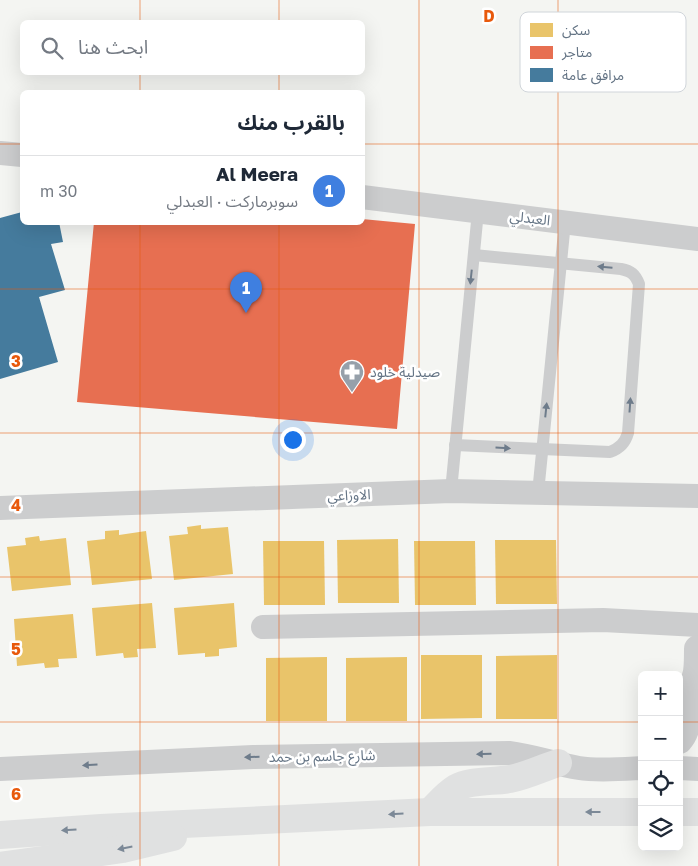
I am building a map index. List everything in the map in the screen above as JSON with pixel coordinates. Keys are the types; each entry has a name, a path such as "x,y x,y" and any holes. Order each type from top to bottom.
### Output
{"main road":[{"path":"430,812 443,798 465,784 522,776 558,762"},
{"path":"0,835 101,828 430,812 638,812"},
{"path":"683,812 698,812"},
{"path":"0,866 122,849 240,822"}],"street":[{"path":"0,152 20,155"},
{"name":"العبدلي","path":"365,197 698,239"},
{"name":"الاوزاعي","path":"0,508 451,492 698,496"},
{"path":"263,627 603,620 698,625"},
{"path":"683,734 687,723 688,703 698,666"},
{"name":"شارع جاسم بن حمد","path":"0,769 253,757 509,753 580,768 638,768"},
{"path":"683,768 698,769"}],"lane":[{"path":"451,492 478,211"},
{"path":"538,493 565,222"},
{"path":"455,445 610,452 619,448 625,441 628,433 639,284 636,276 630,271 474,255"}],"building: سكن":[{"path":"201,525 201,529 228,527 233,574 174,580 169,536 188,534 187,527"},
{"path":"119,530 119,535 146,531 152,579 92,585 87,541 105,539 105,531"},
{"path":"39,536 40,541 66,538 71,585 12,591 7,547 26,545 25,538"},
{"path":"398,539 399,603 338,603 337,540"},
{"path":"495,540 556,540 557,604 496,604"},
{"path":"263,541 324,541 325,605 264,605"},
{"path":"414,541 475,541 476,605 415,605"},
{"path":"152,603 156,648 137,649 138,657 124,658 123,653 96,656 92,608"},
{"path":"234,603 237,647 219,649 219,656 205,657 205,653 178,655 174,608"},
{"path":"73,614 77,658 58,659 59,667 45,668 44,663 17,666 14,619"},
{"path":"421,655 482,655 482,718 421,719"},
{"path":"557,655 557,719 496,719 496,656"},
{"path":"327,657 327,721 266,721 266,658"},
{"path":"407,657 407,721 346,721 346,658"}],"building: متاجر":[{"path":"365,219 415,224 397,429 77,402 94,225 365,225"}],"building: مرافق عامة":[{"path":"20,213 20,225 60,225 63,242 51,244 65,290 39,297 58,362 0,379 0,218"}],"place":[{"name":"Al Meera","path":"246,313"},
{"name":"صيدلية خلود","path":"352,393"}]}
